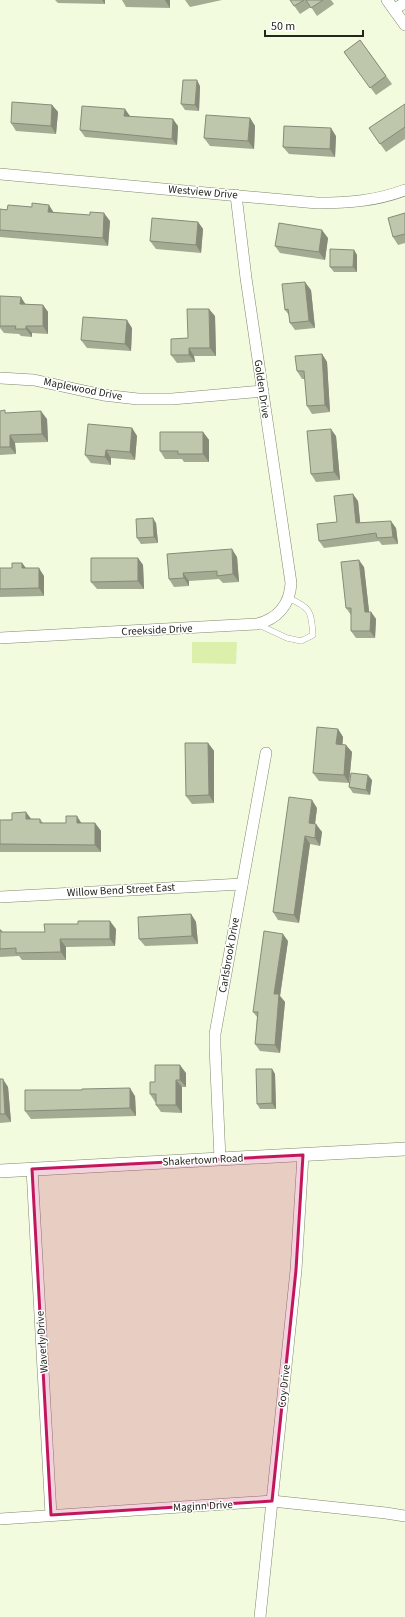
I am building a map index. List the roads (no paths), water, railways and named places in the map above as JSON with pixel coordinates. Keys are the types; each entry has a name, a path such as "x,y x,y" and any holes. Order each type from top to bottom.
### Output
{"street":[{"path":"387,0 405,25"},
{"path":"394,9 405,3"},
{"name":"Westview Drive","path":"0,174 317,203 350,203 391,195 405,190"},
{"name":"Golden Drive","path":"236,195 246,278 291,583"},
{"name":"Maplewood Drive","path":"0,378 34,380 103,395 138,399 172,399 263,391"},
{"name":"Creekside Drive","path":"0,638 257,624 265,622 277,615 282,610 289,598 291,583"},
{"name":"Carlsbrook Drive","path":"220,1159 215,1034 266,753"},
{"name":"Willow Bend Street East","path":"0,897 242,884"},
{"name":"Shakertown Road","path":"0,1171 405,1149"},
{"name":"Coy Drive","path":"260,1617 296,1270 303,1155"},
{"name":"Waverly Drive","path":"32,1169 51,1515"},
{"name":"Maginn Drive","path":"0,1519 272,1501 405,1516"}],"lane":[{"path":"257,624 287,638 302,641 313,635 311,614 306,606 289,598"}]}
